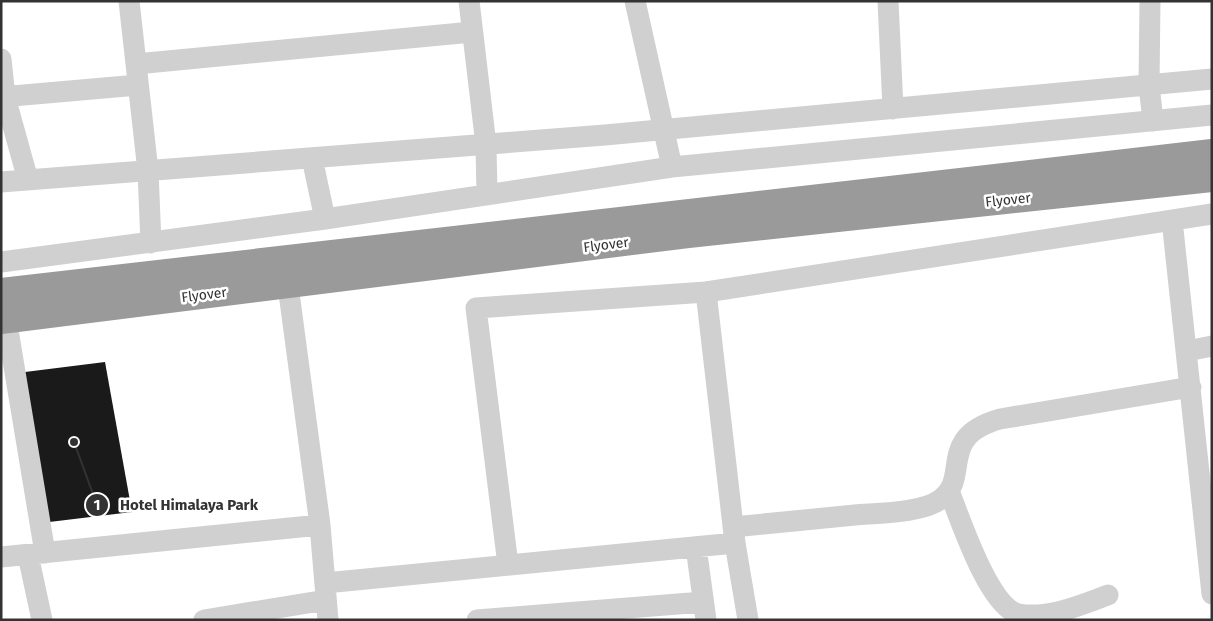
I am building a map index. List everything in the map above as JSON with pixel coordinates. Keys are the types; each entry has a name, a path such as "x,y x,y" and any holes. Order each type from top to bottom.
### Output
{"highway":[{"name":"Flyover","path":"1,292 1212,153"},
{"name":"Flyover","path":"3,327 688,234 1212,178"}],"street":[{"path":"129,1 148,171 151,243"},
{"path":"469,1 486,144 487,195"},
{"path":"635,1 672,167"},
{"path":"888,1 893,108"},
{"path":"1150,1 1149,84 1153,121"},
{"path":"3,97 137,74 472,32"},
{"path":"1,59 3,97 28,180"},
{"path":"1,182 663,130 1212,78"},
{"path":"1,262 325,219 672,167 1212,115"},
{"path":"312,158 325,219"},
{"path":"42,620 36,554 3,327 615,254 1212,191"},
{"path":"508,565 476,308 706,292 1212,214"},
{"path":"1172,220 1212,594"},
{"path":"706,292 734,535 748,620"},
{"path":"289,293 320,525 327,601"},
{"path":"1187,351 1212,346"},
{"path":"204,620 327,601 508,565 696,547 734,535 930,505 942,499 949,491 962,443 971,432 984,423 1191,388"},
{"path":"949,491 980,566 996,596 1006,608 1018,614 1048,614 1108,595"},
{"path":"1,557 320,525"},
{"path":"477,620 705,611 696,547"}],"building":[{"path":"105,362 132,512 41,523 17,373"}],"place":[{"name":"Hotel Himalaya Park","path":"74,442"}]}
